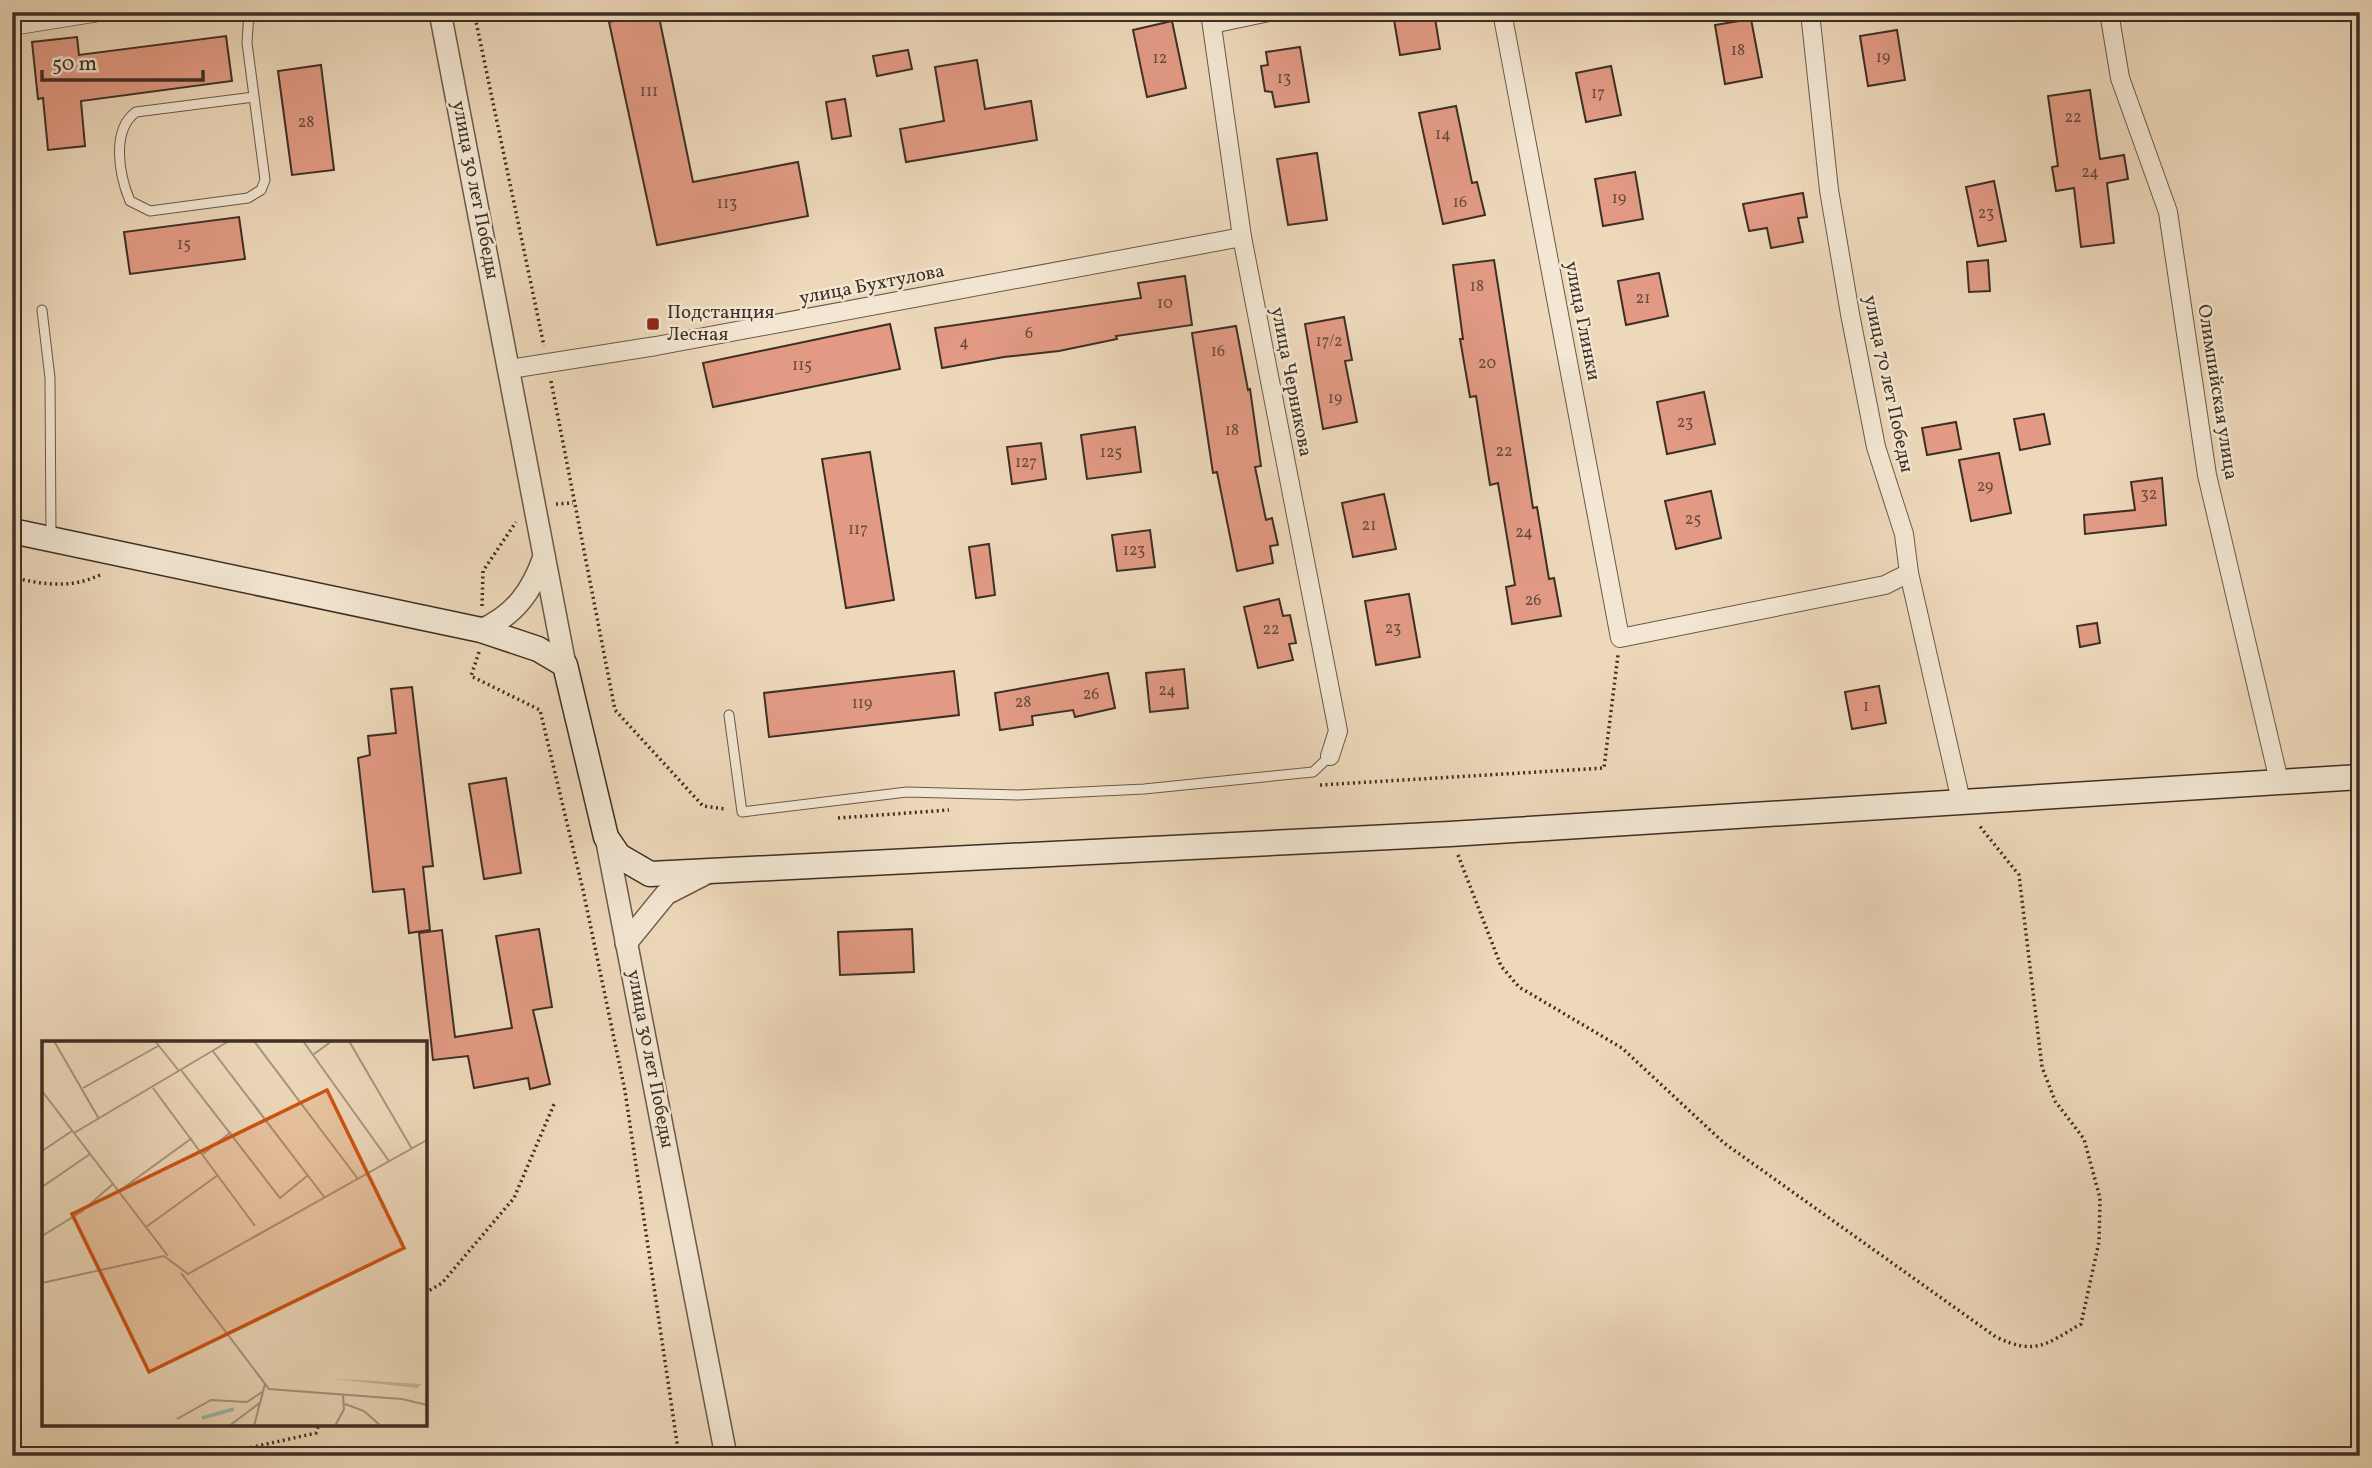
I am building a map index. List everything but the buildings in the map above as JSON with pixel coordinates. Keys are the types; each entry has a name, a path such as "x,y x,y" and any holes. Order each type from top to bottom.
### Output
{"main road":[{"path":"12,531 481,630 538,649 565,664"},
{"name":"улица 30 лет Победы","path":"565,664 606,837"},
{"path":"606,837 619,856 650,874 705,874 1450,834 2360,777"}],"street":[{"path":"12,26 99,12"},
{"name":"улица 30 лет Победы","path":"440,12 565,664"},
{"path":"1211,18 1269,12"},
{"name":"улица Глинки","path":"1502,12 1620,638 1885,585 1909,573"},
{"name":"улица 70 лет Победы","path":"1810,12 1829,190 1850,314 1876,447 1904,534 1909,573 1961,801"},
{"name":"Олимпийская улица","path":"2109,12 2120,78 2168,212 2207,475 2279,781"},
{"name":"улица Черникова","path":"1211,18 1242,237 1338,731 1330,757"},
{"name":"улица Бухтулова","path":"510,369 547,360 656,346 1242,237"},
{"path":"481,630 496,623 521,603 536,578 544,555"},
{"name":"улица 30 лет Победы","path":"606,837 726,1456"},
{"path":"626,943 666,894 705,874"}],"lane":[{"path":"249,12 246,25 265,180 257,194 248,198 150,211 142,210 130,201 120,145 120,131 127,119 136,112 254,97"},
{"path":"42,310 50,378 51,541"},
{"path":"729,715 742,811 906,792 1018,795 1144,789 1313,772 1330,757"}],"path":[{"path":"474,12 547,360 615,710 703,806 742,811"},
{"path":"556,504 573,503"},
{"path":"518,519 483,571 481,630 471,676 540,710 583,890 625,1091 680,1456"},
{"path":"12,577 67,586 88,581 134,558"},
{"path":"1450,834 1502,966 1519,987 1622,1048 1724,1143 1996,1337 2018,1348 2042,1346 2081,1324 2099,1242 2100,1198 2084,1139 2055,1101 2042,1067 2019,875 1961,801"},
{"path":"427,1292 442,1283 514,1198 555,1102"},
{"path":"213,1456 316,1433 318,1426"}],"place":[{"name":"Подстанция Лесная","path":"653,324"}]}
